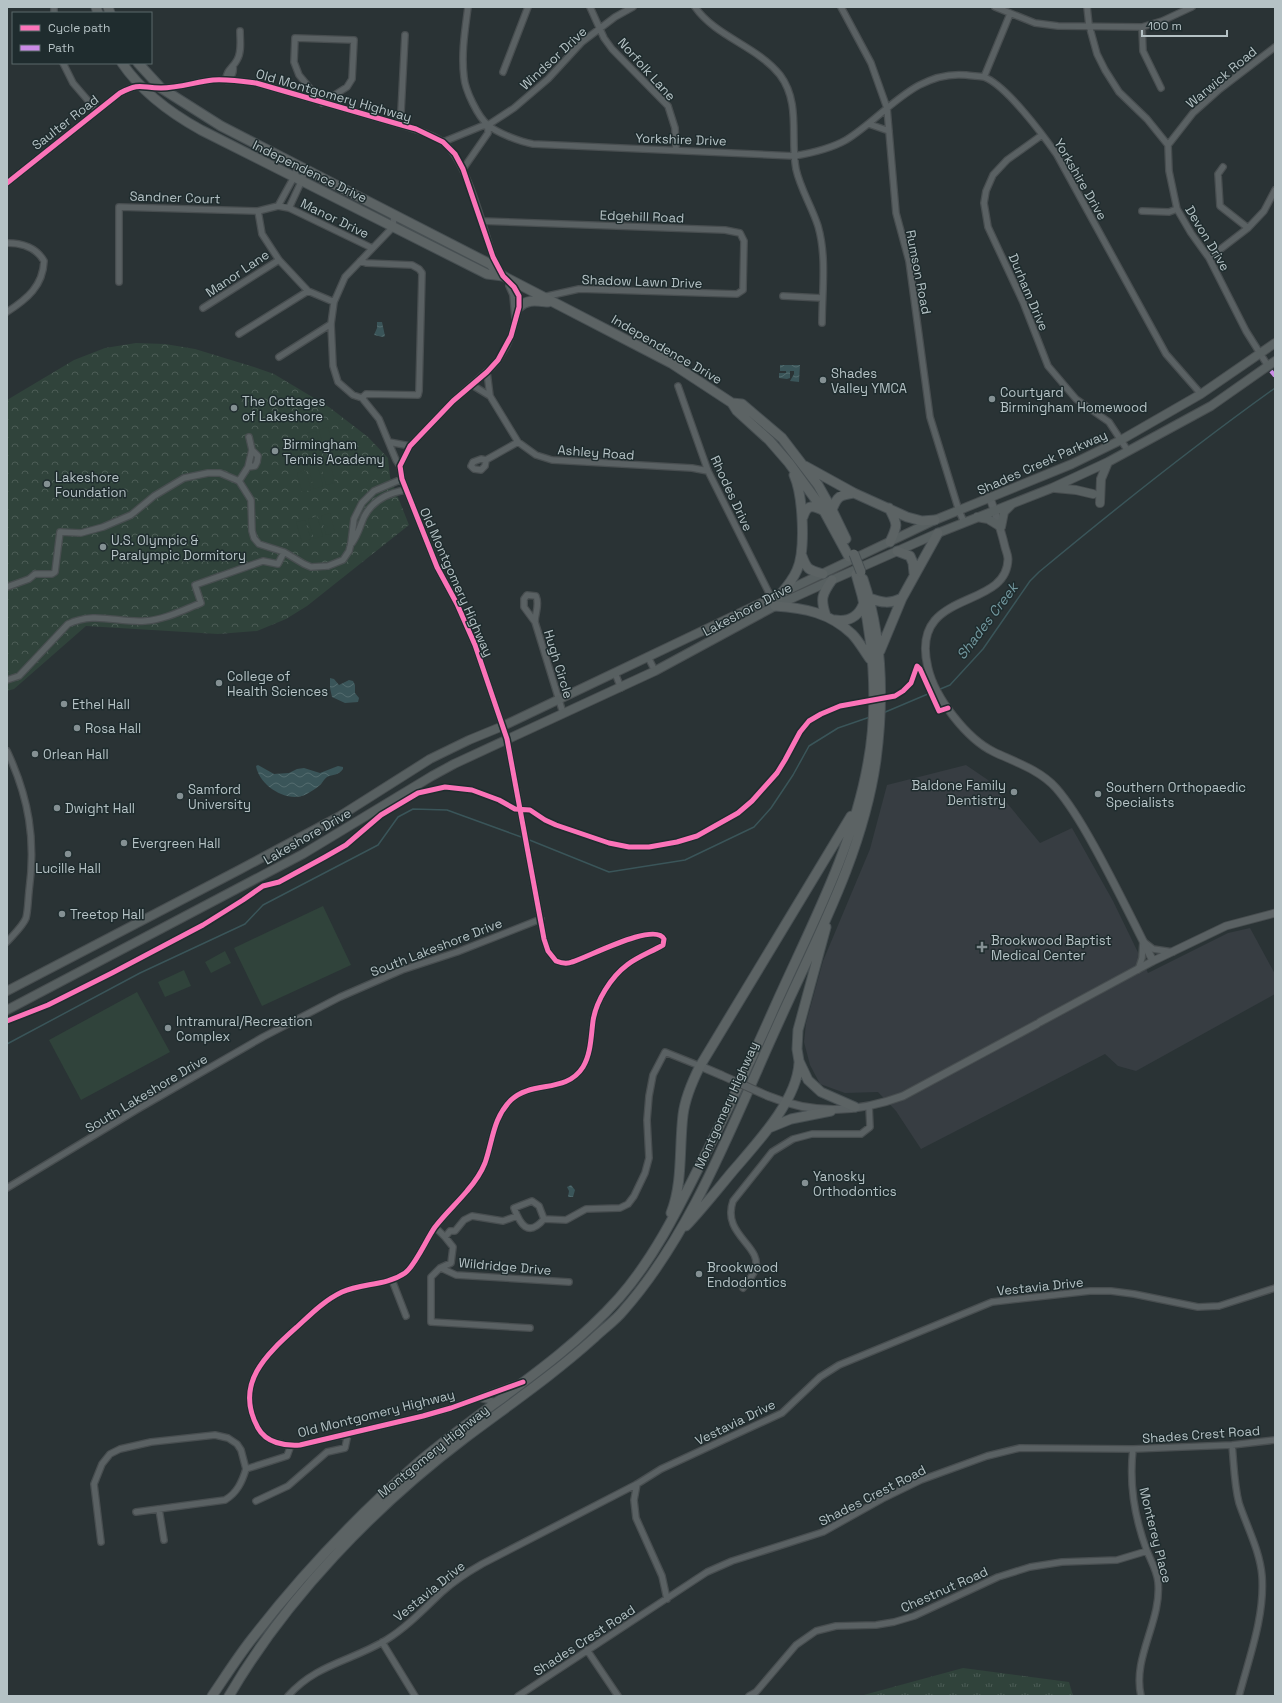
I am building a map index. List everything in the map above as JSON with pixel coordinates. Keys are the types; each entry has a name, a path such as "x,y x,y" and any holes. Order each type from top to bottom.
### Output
{"main road":[{"name":"Independence Drive","path":"123,64 141,85 154,97 195,127 487,274 503,276"},
{"name":"Independence Drive","path":"139,64 161,88 221,126 490,264 503,276 672,363 732,403 737,412 769,440 828,510 836,533"},
{"path":"519,307 523,303 530,301 553,302"},
{"name":"Shades Creek Parkway","path":"823,574 935,520 1072,464 1121,440 1201,394 1275,343"},
{"name":"Shades Creek Parkway","path":"856,573 897,551 976,517 1052,488 1108,462 1211,406 1275,361"},
{"name":"Montgomery Highway","path":"229,1696 264,1642 312,1581 357,1533 410,1483 463,1440 520,1399 567,1362 622,1312 657,1267 700,1195 835,897 856,842 869,797 880,653 875,620 866,601 851,556 828,510 818,485 782,438 742,404 732,403"},
{"path":"1100,503 1101,479 1108,462"},
{"path":"789,463 798,482 802,519 802,556 792,580 775,600 835,620 853,635 871,659"},
{"path":"802,464 854,493 908,517 922,521 935,520"},
{"path":"1052,488 1076,490 1093,494"},
{"path":"802,519 804,511 809,507 828,510 836,499 843,494 854,493"},
{"path":"976,517 988,519 1001,527 1004,512 1013,502"},
{"path":"889,508 895,519 897,528 890,542"},
{"name":"Montgomery Highway","path":"836,533 851,556"},
{"path":"880,653 902,598 938,533"},
{"path":"897,551 910,556 913,563 914,574"},
{"path":"802,556 810,571 823,574"},
{"name":"Lakeshore Drive","path":"7,1010 303,854 432,776 507,739 621,688 712,642 775,600 856,573"},
{"name":"Lakeshore Drive","path":"7,991 340,816 430,760 469,740 503,726 648,657 775,600 823,574"},
{"path":"826,616 822,604 823,592 832,580"},
{"path":"835,620 844,620 854,617 866,601 883,603 895,602 902,598"},
{"name":"Montgomery Highway","path":"866,601 871,659 877,678"},
{"name":"Montgomery Highway","path":"212,1696 249,1643 302,1577 364,1511 421,1460 554,1359 586,1332 620,1297 646,1264 672,1223 740,1085 841,860 872,760"},
{"path":"659,1243 674,1207 678,1189 683,1114 690,1087 700,1066 860,801"},
{"path":"340,816 347,828"},
{"path":"675,1237 694,1218 769,1128 785,1103 798,1074 798,1030 835,897"},
{"path":"799,1061 808,1080 821,1092 855,1107"},
{"path":"769,1128 791,1119 831,1111"}],"street":[{"path":"463,169 488,133 488,125 468,93 464,77 463,47 468,7"},
{"path":"502,72 528,7"},
{"name":"Norfolk Lane","path":"590,7 604,38 620,58 668,106 675,128 676,150"},
{"name":"Windsor Drive","path":"443,142 488,125 514,108 548,79 582,42 600,30 615,17 633,7"},
{"path":"695,7 716,27 762,57 780,76 792,99 794,113 794,156 796,172 810,203 823,249 822,323"},
{"name":"Rumson Road","path":"841,7 871,63 887,108 896,213 909,261 930,417 959,511 964,522"},
{"path":"995,7 1010,14 1042,24 1058,26 1089,25 1142,27 1162,21 1192,7"},
{"path":"1087,7 1089,25 1097,54 1105,70 1120,92 1147,119 1168,145"},
{"path":"984,77 1010,14"},
{"path":"1142,27 1144,51 1161,88"},
{"path":"226,80 226,74 239,56 240,31"},
{"name":"Old Montgomery Highway","path":"398,124 402,112 405,35"},
{"name":"Old Montgomery Highway","path":"295,38 354,40 352,79 347,87 322,103 299,75 294,62 295,38"},
{"name":"Warwick Road","path":"1168,145 1193,113 1220,88 1275,47"},
{"path":"64,64 73,83 97,111"},
{"name":"Yorkshire Drive","path":"488,125 516,140 533,144 794,156 817,152 845,140 869,124 915,87 931,79 955,74 984,77 1001,88 1013,100 1057,155 1166,354 1201,394"},
{"name":"Old Montgomery Highway","path":"141,85 161,88 226,80 256,83 416,129 443,142 455,154 463,169 493,257 503,276 514,287 519,296 519,307 512,336 498,360 487,372 453,401 410,446 400,466 402,479 405,490 437,567 457,604 475,645 503,726 507,739 530,853 548,951 551,956 561,963 571,963 629,939 653,933 658,933 664,939 663,945 627,965 616,976 602,995 594,1018 588,1055 583,1067 575,1076 558,1085 526,1091 514,1097 504,1108 495,1126 485,1164 480,1175 468,1191 435,1227 409,1269 392,1280 343,1291 324,1302 275,1347 262,1362 253,1378 250,1398 252,1418 259,1431 265,1437 275,1442 300,1445 423,1416 523,1382"},
{"name":"Saulter Road","path":"7,183 120,93 141,85"},
{"path":"869,124 889,131"},
{"name":"Durham Drive","path":"1042,135 1007,160 994,175 986,192 984,203 988,227 1023,302 1048,366 1076,399 1109,422 1128,451"},
{"name":"Devon Drive","path":"1168,145 1170,171 1177,209 1191,233 1209,258 1246,331 1260,354"},
{"path":"289,208 301,167"},
{"name":"Manor Drive","path":"301,167 298,178 278,206 289,208 372,248"},
{"path":"1224,167 1218,174 1220,206 1248,228"},
{"path":"1209,258 1248,228 1264,211 1275,190"},
{"path":"258,211 278,206"},
{"name":"Sandner Court","path":"119,282 119,207 258,211"},
{"path":"1142,211 1169,212 1177,209"},
{"name":"Manor Lane","path":"203,308 279,260 262,234 258,211"},
{"path":"394,214 393,226 345,277 334,302 331,324 333,366 338,382 353,395 362,398 379,419 396,460 400,466"},
{"name":"Edgehill Road","path":"481,221 725,230 740,233 744,241 744,287 740,292"},
{"path":"7,243 24,245 34,249 44,261 42,278 26,299 7,312"},
{"path":"279,260 308,291 334,302"},
{"path":"360,261 366,263 412,265 419,269 422,273 418,395 366,394 362,398"},
{"path":"503,276 513,295 515,322"},
{"name":"Shadow Lawn Drive","path":"543,297 579,289 731,294 740,292"},
{"path":"239,334 308,291"},
{"path":"783,296 822,298"},
{"path":"279,357 331,324"},
{"path":"1260,354 1268,366"},
{"name":"Ashley Road","path":"487,372 490,396 518,442 536,455 552,460 692,468 708,471"},
{"path":"472,385 490,396"},
{"name":"Rhodes Drive","path":"678,386 708,471 775,600"},
{"path":"239,481 248,467 255,466 257,462 258,456 252,450 249,437"},
{"path":"389,442 408,444 410,446"},
{"path":"486,460 518,442"},
{"path":"7,587 29,579 35,574 52,574 55,572 60,532 81,533 108,525 131,515 154,496 184,478 208,473 220,473 239,481 251,500 254,538 260,544 284,552 311,567 328,566 343,560 351,543 354,519 362,503 374,491 402,479"},
{"path":"351,543 356,538 365,516 374,504 386,496 405,490"},
{"path":"369,496 374,504"},
{"path":"990,498 1001,527 1008,559 1004,576 995,586 954,606 938,616 929,630 925,646 928,669 937,690 948,708 958,722 976,741 992,751 1031,769 1056,787 1079,820 1103,862 1153,962"},
{"path":"7,680 20,676 68,624 87,617 144,621 158,620 201,603 195,585 263,561 278,564 284,552"},
{"name":"Hugh Circle","path":"535,622 563,713"},
{"path":"648,657 655,671"},
{"path":"615,673 621,688"},
{"path":"7,751 24,790 29,814 32,843 32,870 26,919 7,942"},
{"path":"544,1220 539,1206 532,1201 514,1208 519,1222 526,1228 532,1228 541,1224 544,1220 566,1220 586,1210 620,1208 628,1204 634,1196 645,1173 649,1158 647,1120 653,1075 665,1052 785,1103 831,1111 869,1106 903,1096 1153,962 1226,926 1275,913"},
{"name":"South Lakeshore Drive","path":"7,1188 138,1109 263,1037 340,997 402,970 457,952 541,919"},
{"path":"1143,940 1153,950 1172,952"},
{"path":"1138,970 1142,958 1143,940"},
{"path":"744,1288 755,1269 756,1257 731,1222 730,1210 733,1201 772,1152 793,1139 812,1134 861,1134 870,1127 869,1106"},
{"path":"435,1227 445,1237 450,1231 455,1231 464,1220 472,1216 503,1221 518,1216"},
{"name":"Wildridge Drive","path":"445,1237 453,1247 452,1258 451,1263 441,1268 431,1277 431,1322 530,1328"},
{"name":"Wildridge Drive","path":"441,1268 456,1275 569,1282"},
{"path":"392,1280 406,1316"},
{"name":"Vestavia Drive","path":"288,1696 300,1684 327,1666 357,1655 382,1642 405,1626 462,1576 661,1470 782,1412 820,1377 839,1365 992,1302 1090,1291 1111,1291 1134,1294 1198,1307 1219,1306 1275,1288"},
{"name":"Old Montgomery Highway","path":"474,1399 488,1399 496,1402"},
{"path":"256,1501 288,1486 327,1452 345,1448 348,1434"},
{"path":"100,1542 94,1484 102,1464 110,1454 120,1449 151,1442 215,1435 228,1438 237,1444 241,1450 246,1469 242,1483 231,1497 225,1500 136,1512"},
{"name":"Shades Crest Road","path":"518,1696 707,1572 732,1561 823,1532 882,1499 921,1480 987,1456 1020,1448 1132,1449 1232,1445 1275,1440"},
{"path":"246,1469 287,1456 291,1445"},
{"path":"1232,1445 1239,1502 1259,1557 1262,1576 1262,1596 1258,1626 1238,1696"},
{"name":"Monterey Place","path":"1132,1449 1130,1470 1135,1506 1147,1551 1152,1561 1158,1582 1158,1603 1140,1670 1139,1687 1141,1696"},
{"path":"637,1484 634,1500 636,1518 662,1576 667,1599"},
{"path":"159,1509 164,1540"},
{"name":"Chestnut Road","path":"749,1696 756,1692 796,1645 816,1631 836,1626 876,1625 894,1622 914,1616 998,1577 1030,1567 1062,1562 1117,1560 1147,1551"},
{"path":"382,1642 415,1696"},
{"path":"587,1650 618,1696"}],"shaded area":[{"name":"Brookwood Baptist Medical Center","path":"966,765 988,780 1040,843 1072,828 1113,901 1148,973 1228,933 1250,928 1275,974 1275,994 1136,1071 1118,1066 1105,1054 921,1149 896,1111 878,1092 845,1093 820,1084 810,1065 804,1042 806,1023 823,961 870,849 887,785"}],"green space":[{"path":"136,343 165,344 195,349 254,367 274,374 329,407 368,437 388,458 390,477 409,525 307,606 286,619 257,631 218,634 86,626 14,689 7,691 7,400 74,360 105,348"},
{"path":"328,427 333,447 324,449 319,430"},
{"path":"316,431 321,450 312,453 307,433"},
{"path":"330,463 335,483 326,485 321,466"},
{"path":"318,467 323,486 314,489 309,469"},
{"path":"306,470 311,490 302,492 297,473"},
{"path":"330,513 335,533 326,535 321,516"},
{"path":"317,516 323,536 314,539 308,519"},
{"path":"305,520 311,539 302,542 296,522"},
{"path":"323,906 351,965 262,1006 234,948"},
{"path":"225,951 231,963 211,973 205,962"},
{"path":"184,970 191,986 165,997 158,982"},
{"path":"137,992 170,1052 81,1100 49,1040"},
{"path":"963,1668 1069,1682 1073,1696 860,1696"}],"water":[{"path":"377,322 382,322 385,336 383,337 374,335 377,328"},
{"path":"780,365 800,365 799,382 790,381 794,371 790,371 790,378 779,378 779,373 786,373 786,371 780,371"},
{"path":"330,678 334,679 339,685 349,680 353,681 355,685 355,693 359,698 358,702 345,703 332,697"},
{"path":"258,765 274,774 289,773 297,769 304,768 320,773 338,766 343,767 343,769 337,774 327,777 319,786 305,795 290,797 274,791 262,780 256,766"},
{"path":"571,1185 575,1190 573,1197 568,1197 569,1191 567,1187"}],"waterway":[{"name":"Shades Creek","path":"938,690 950,685 983,649 1030,581 1039,572 1097,524 1215,432 1275,388"},
{"name":"Shades Creek","path":"883,713 935,691"},
{"name":"Shades Creek","path":"527,839 609,872 685,860 754,827 771,808 793,775 809,746 838,728 870,717"},
{"name":"Shades Creek","path":"7,1044 140,973 245,924 263,905 378,845 398,817 413,809 447,810 524,838"}],"marked path":[{"path":"1271,371 1275,376"}],"cycle path":[{"path":"7,183 120,93 127,90 141,86 161,88 174,87 213,80 256,83 416,129 443,142 455,154 463,169 493,257 503,276 514,287 519,296 519,307 511,336 498,360 487,372 453,401 410,446 400,466 402,479 437,567 457,604 475,645 507,739 544,939 548,951 556,961 570,963 620,942 648,934 658,935 664,939 663,945 627,965 615,976 605,990 595,1013 586,1062 576,1075 568,1081 529,1090 519,1094 505,1107 500,1114 494,1130 485,1163 475,1181 435,1227 409,1269 405,1273 390,1280 342,1292 319,1307 287,1336 266,1358 257,1370 249,1397 251,1412 261,1433 271,1440 282,1444 300,1445 423,1416 451,1408 523,1382"},
{"path":"7,1021 48,1005 203,925 263,886 279,882 346,845 381,815 418,793 445,787 472,790 499,800 515,809 530,810 556,825 609,843 629,847 649,847 677,842 697,836 738,813 752,801 777,773 800,732 809,721 840,706 895,696 911,683 917,666 920,669 939,711 948,708"}],"place":[{"name":"Shades Valley YMCA","path":"823,380"},
{"name":"Courtyard Birmingham Homewood","path":"992,399"},
{"name":"The Cottages of Lakeshore","path":"234,408"},
{"name":"Birmingham Tennis Academy","path":"275,451"},
{"name":"Lakeshore Foundation","path":"47,484"},
{"name":"U.S. Olympic & Paralympic Dormitory","path":"103,547"},
{"name":"College of Health Sciences","path":"219,683"},
{"name":"Ethel Hall","path":"64,704"},
{"name":"Rosa Hall","path":"77,728"},
{"name":"Orlean Hall","path":"35,754"},
{"name":"Baldone Family Dentistry","path":"1014,792"},
{"name":"Southern Orthopaedic Specialists","path":"1098,794"},
{"name":"Samford University","path":"180,796"},
{"name":"Dwight Hall","path":"57,808"},
{"name":"Evergreen Hall","path":"124,843"},
{"name":"Lucille Hall","path":"68,854"},
{"name":"Treetop Hall","path":"62,914"},
{"name":"Brookwood Baptist Medical Center","path":"982,947"},
{"name":"Intramural/Recreation Complex","path":"168,1028"},
{"name":"Yanosky Orthodontics","path":"805,1183"},
{"name":"Brookwood Endodontics","path":"699,1274"}]}
